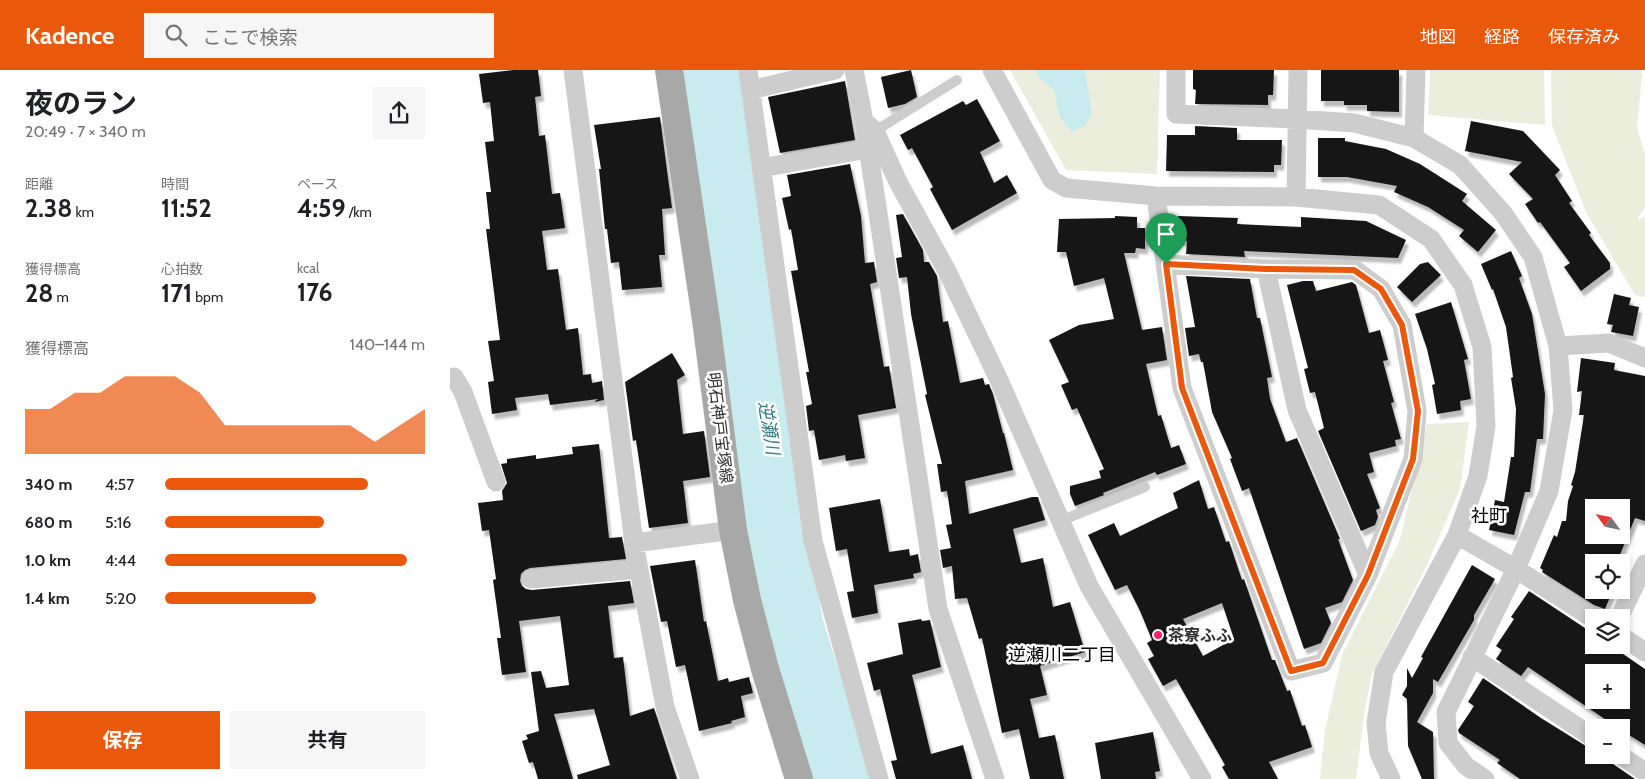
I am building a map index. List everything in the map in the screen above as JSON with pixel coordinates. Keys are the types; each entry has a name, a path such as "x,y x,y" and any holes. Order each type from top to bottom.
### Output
{"main road":[{"name":"明石神戸宝塚線","path":"669,70 706,320 733,530 747,600 765,669 799,779"}],"street":[{"path":"573,70 634,543 665,707 690,779"},
{"path":"748,70 813,542 871,757 879,779"},
{"path":"750,90 834,70"},
{"path":"854,70 870,126 898,182 937,251 995,372 1089,586 1202,779"},
{"path":"992,70 1052,180 1066,188 1156,196 1296,196 1379,205 1431,239 1463,285 1482,347 1486,426 1478,476 1457,535 1384,672 1376,723 1380,753 1391,779"},
{"path":"1176,70 1176,114 1354,123 1414,138 1460,165 1503,213 1533,258 1558,346 1563,410 1549,491 1516,569 1446,712 1448,743 1466,766 1485,779"},
{"path":"1296,196 1298,70"},
{"path":"1414,138 1416,70"},
{"path":"870,126 868,149 938,609 995,779"},
{"path":"761,168 868,149"},
{"path":"1156,196 1182,388 1291,671 1323,663 1368,575 1413,459 1418,411 1402,325 1381,289 1354,270 1266,269 1166,264"},
{"path":"1266,269 1297,410 1368,575"},
{"path":"1558,346 1609,343 1645,358"},
{"path":"450,378 454,377 463,392 496,482"},
{"path":"634,543 733,530"},
{"path":"1457,535 1516,569 1585,613"},
{"path":"1623,609 1645,564"},
{"path":"531,579 639,569"},
{"path":"1630,642 1645,652"},
{"path":"1472,657 1585,732"},
{"path":"1630,762 1645,772"}],"lane":[{"path":"870,126 957,80"},
{"path":"1060,521 1145,487"}],"green space":[{"path":"1010,70 1160,70 1157,174 1066,170"},
{"path":"1430,70 1544,70 1545,125 1428,115"},
{"path":"1551,70 1641,70 1637,128 1645,154 1645,207 1637,220 1645,217 1645,297 1635,295 1587,214 1552,126"},
{"path":"1469,422 1460,489 1426,567 1372,674 1364,714 1356,779 1320,779 1325,730 1342,655 1400,540 1427,424"}],"water":[{"name":"逆瀬川","path":"681,70 741,70 801,501 823,620 873,779 809,779 765,629 745,524"},
{"path":"1035,70 1085,70 1092,113 1086,125 1072,131 1066,126 1058,113 1055,93 1039,77"}],"building":[{"path":"513,70 538,70 541,96 535,97 539,136 545,135 552,194 560,193 565,228 542,231 547,270 558,269 566,330 578,328 583,375 591,374 592,383 602,381 604,400 594,402 598,399 550,405 548,394 515,398 517,410 492,414 488,382 494,381 488,341 500,340 486,229 490,229 486,192 491,192 485,142 494,141 490,102 483,103 479,74"},
{"path":"911,70 917,97 905,104 888,108 881,77"},
{"path":"1193,70 1274,70 1273,95 1268,95 1268,105 1195,104 1196,90 1193,89"},
{"path":"1321,70 1399,70 1399,112 1367,111 1367,105 1344,105 1344,101 1321,101"},
{"path":"845,81 855,140 780,153 768,97"},
{"path":"977,99 1000,141 980,152 994,183 1007,175 1017,193 952,230 930,189 933,187 912,148 908,150 900,135 963,101 966,105"},
{"path":"660,117 672,208 662,209 665,255 659,255 662,287 622,290 619,262 611,263 607,229 605,229 599,169 601,169 594,125"},
{"path":"1471,121 1523,131 1560,170 1555,175 1572,201 1569,203 1591,233 1589,235 1610,263 1610,269 1581,291 1564,267 1570,263 1525,204 1533,199 1509,174 1522,162 1465,151"},
{"path":"1195,126 1237,128 1237,140 1282,140 1281,165 1274,165 1274,172 1166,171 1167,135 1195,135"},
{"path":"1318,138 1345,138 1345,141 1386,149 1420,164 1467,194 1462,201 1496,230 1478,252 1459,236 1464,230 1428,207 1394,192 1397,186 1347,177 1318,177"},
{"path":"850,164 861,216 865,263 874,262 877,282 870,284 884,367 889,366 896,408 858,415 865,458 846,461 845,455 819,460 814,430 809,431 806,406 812,404 806,372 809,372 791,271 798,270 791,229 789,230 782,198 791,196 787,175"},
{"path":"903,214 923,250 924,262 929,262 937,276 943,322 948,321 960,383 983,378 985,385 989,384 1013,470 965,481 969,514 1038,497 1045,520 1013,529 1021,563 1043,558 1053,607 1070,602 1085,652 1040,666 1047,695 1030,699 1039,738 1055,735 1064,779 1030,779 1019,729 1002,733 982,638 979,639 967,598 955,599 952,566 943,568 940,550 951,548 946,525 952,524 947,491 941,492 937,464 942,464 925,395 927,394 911,314 907,277 899,278 896,258 902,257 896,215"},
{"path":"1115,216 1137,217 1137,228 1145,228 1145,249 1136,248 1135,253 1124,253 1142,330 1162,327 1167,360 1146,364 1158,416 1161,415 1171,448 1179,445 1186,464 1157,475 1155,472 1075,506 1070,494 1070,486 1101,478 1099,471 1104,469 1077,408 1072,410 1061,385 1069,382 1049,340 1079,325 1114,319 1104,278 1074,286 1066,252 1057,252 1059,219 1115,218"},
{"path":"1178,216 1238,218 1237,224 1301,227 1301,217 1366,221 1406,240 1398,258 1244,251 1245,257 1186,254 1187,241 1178,240"},
{"path":"1511,251 1522,276 1519,278 1532,314 1545,394 1543,439 1537,439 1530,492 1525,492 1514,535 1489,530 1495,500 1504,502 1511,457 1514,457 1516,409 1506,327 1493,289 1481,264"},
{"path":"1428,262 1441,275 1412,302 1397,287 1420,264"},
{"path":"1186,276 1250,279 1257,318 1260,318 1272,377 1267,378 1270,399 1286,442 1297,438 1340,539 1338,539 1353,580 1342,602 1325,608 1331,623 1321,643 1304,649 1249,488 1242,491 1230,459 1232,458 1212,412 1203,362 1201,362 1199,354 1189,356 1185,328 1195,327"},
{"path":"1303,281 1313,281 1316,291 1352,282 1356,285 1369,333 1380,330 1388,360 1383,361 1394,402 1391,403 1401,439 1395,440 1396,446 1369,453 1374,472 1367,474 1380,508 1376,510 1378,517 1375,525 1361,531 1318,431 1324,428 1315,392 1310,393 1304,369 1308,368 1287,285"},
{"path":"1614,294 1631,298 1629,305 1639,307 1633,336 1611,332 1613,325 1607,324"},
{"path":"1451,302 1468,359 1464,360 1471,399 1460,401 1461,410 1437,414 1432,385 1435,384 1427,349 1415,314"},
{"path":"672,353 685,375 677,380 683,434 704,431 710,477 683,481 688,523 649,528 636,440 633,441 625,382"},
{"path":"1581,358 1615,363 1614,370 1645,376 1645,521 1635,518 1630,530 1630,499 1585,499 1585,544 1624,544 1620,554 1585,554 1585,599 1609,599 1605,609 1594,605 1542,572 1543,570 1540,568 1554,535 1557,537 1562,521 1566,521 1584,415 1579,415 1582,391 1577,392"},
{"path":"599,444 609,538 622,537 626,559 530,568 521,574 520,581 526,589 532,590 630,581 634,603 608,606 614,658 623,657 630,716 654,708 677,779 578,779 577,775 610,765 594,709 554,714 573,779 538,779 533,762 529,763 522,741 528,739 526,735 539,731 531,672 541,671 546,688 569,685 560,616 519,621 526,672 502,675 497,638 501,638 493,580 496,579 489,530 482,531 478,503 503,500 502,491 507,483 501,464 507,463 507,459 536,455 536,459 573,454 572,447"},
{"path":"1199,480 1208,509 1214,507 1226,542 1229,541 1272,660 1275,660 1287,691 1290,690 1302,726 1305,725 1312,747 1269,762 1278,779 1229,779 1222,767 1225,765 1176,679 1163,686 1148,659 1154,656 1147,643 1152,640 1140,611 1127,585 1115,590 1088,535 1114,523 1120,536 1178,508 1173,493","holes":["1222,603 1234,639 1203,656 1183,619"]},
{"path":"880,499 889,552 909,549 910,556 918,554 921,572 913,574 914,578 874,585 878,613 852,618 847,592 854,591 847,549 836,551 829,508"},
{"path":"695,560 704,622 706,621 718,681 728,678 729,682 749,677 753,693 741,696 745,717 731,721 732,723 699,731 685,665 676,667 667,621 661,622 650,566"},
{"path":"1472,565 1495,579 1438,682 1433,679 1433,693 1417,722 1433,732 1434,779 1422,779 1408,746 1407,699 1402,695 1407,686 1407,668 1412,678 1423,658 1421,657"},
{"path":"1529,591 1585,628 1585,654 1623,654 1645,669 1645,745 1630,736 1630,719 1605,719 1590,709 1630,709 1630,664 1585,664 1585,706 1528,667 1521,676 1496,659 1502,650 1496,646 1514,619 1511,617"},
{"path":"921,619 922,621 930,620 941,667 912,675 931,754 963,745 972,779 896,779 891,761 897,760 880,689 874,691 867,663 903,654 898,623"},
{"path":"1483,678 1585,745 1585,764 1613,764 1635,779 1520,779 1497,763 1500,760 1459,733 1458,730 1474,706 1468,702"},
{"path":"1153,732 1160,771 1155,772 1156,779 1101,779 1095,743"}],"place":[{"name":"茶寮ふふ","path":"1158,635"}],"district":[{"name":"社町","path":"1489,516"},
{"name":"逆瀬川二丁目","path":"1062,655"}],"route":[{"path":"1166,264 1266,269 1354,270 1381,289 1402,325 1418,411 1413,459 1368,575 1323,663 1291,671 1182,388 1166,264"}]}
